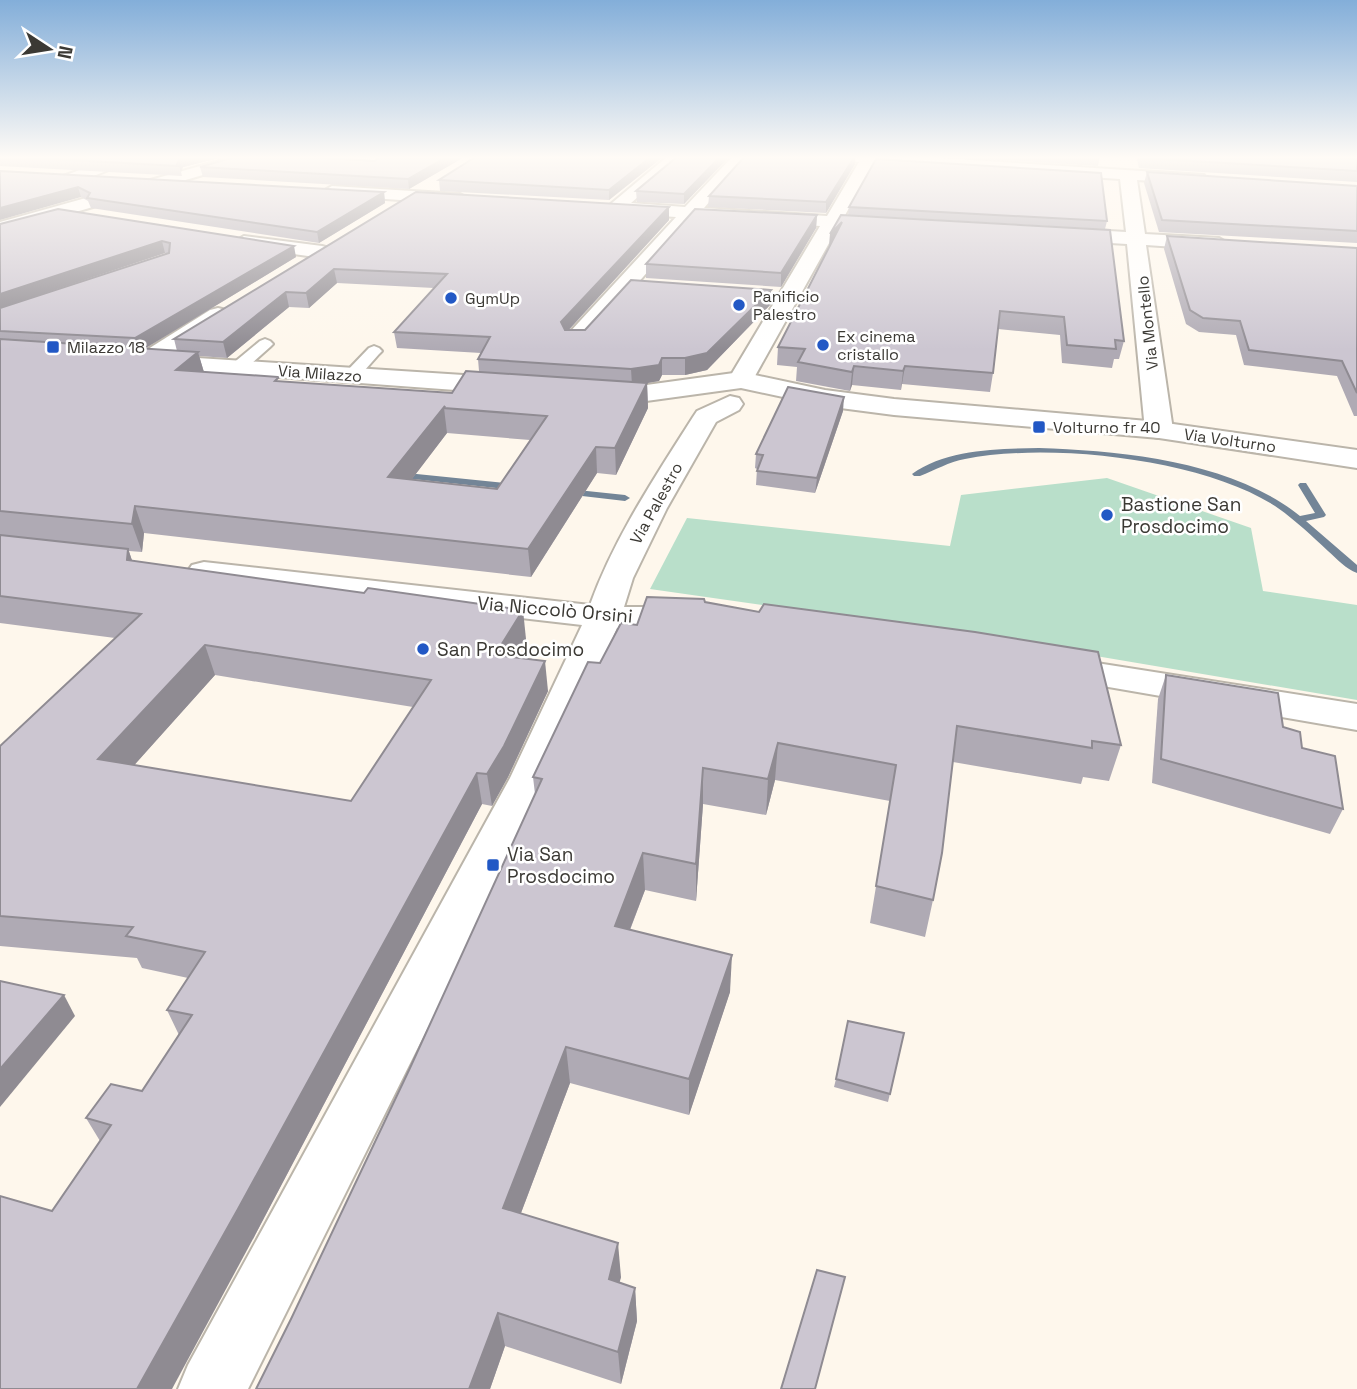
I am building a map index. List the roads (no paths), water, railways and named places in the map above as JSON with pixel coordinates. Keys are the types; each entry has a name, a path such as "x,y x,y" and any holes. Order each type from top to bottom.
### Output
{"street":[{"path":"0,228 25,221"},
{"path":"576,340 684,221"},
{"path":"830,221 913,226"},
{"name":"Via Palestro","path":"603,617 615,578 652,508 706,417 737,394 748,364 833,221"},
{"name":"Via Montello","path":"1135,221 1159,430"},
{"path":"1034,233 1236,245"},
{"path":"300,266 344,238"},
{"path":"223,239 322,252"},
{"path":"625,285 652,287"},
{"path":"762,295 790,297"},
{"path":"146,361 232,307"},
{"name":"Via Milazzo","path":"119,360 351,376 465,377 540,388"},
{"path":"628,394 737,394"},
{"name":"Via Volturno","path":"737,394 822,409 894,407 1159,430 1357,460"},
{"name":"Via Niccolò Orsini","path":"169,568 603,617 730,620"},
{"path":"212,1389 531,778 594,643 603,617"},
{"path":"1021,662 1357,717"}],"lane":[{"path":"237,368 265,344"},
{"path":"351,376 374,351"}],"waterway":[{"path":"917,474 961,457 1039,450 1159,462 1234,483 1279,504 1357,570"},
{"path":"397,475 515,487"},
{"path":"1299,519 1321,515 1303,485"},
{"path":"568,492 625,498"}],"place":[{"name":"GymUp","path":"451,298"},
{"name":"Panificio Palestro","path":"739,305"},
{"name":"Ex cinema cristallo","path":"823,345"},
{"name":"Milazzo 18","path":"53,347"},
{"name":"Volturno fr 40","path":"1039,427"},
{"name":"Bastione San Prosdocimo","path":"1107,515"},
{"name":"San Prosdocimo","path":"423,649"},
{"name":"Via San Prosdocimo","path":"493,865"}]}
